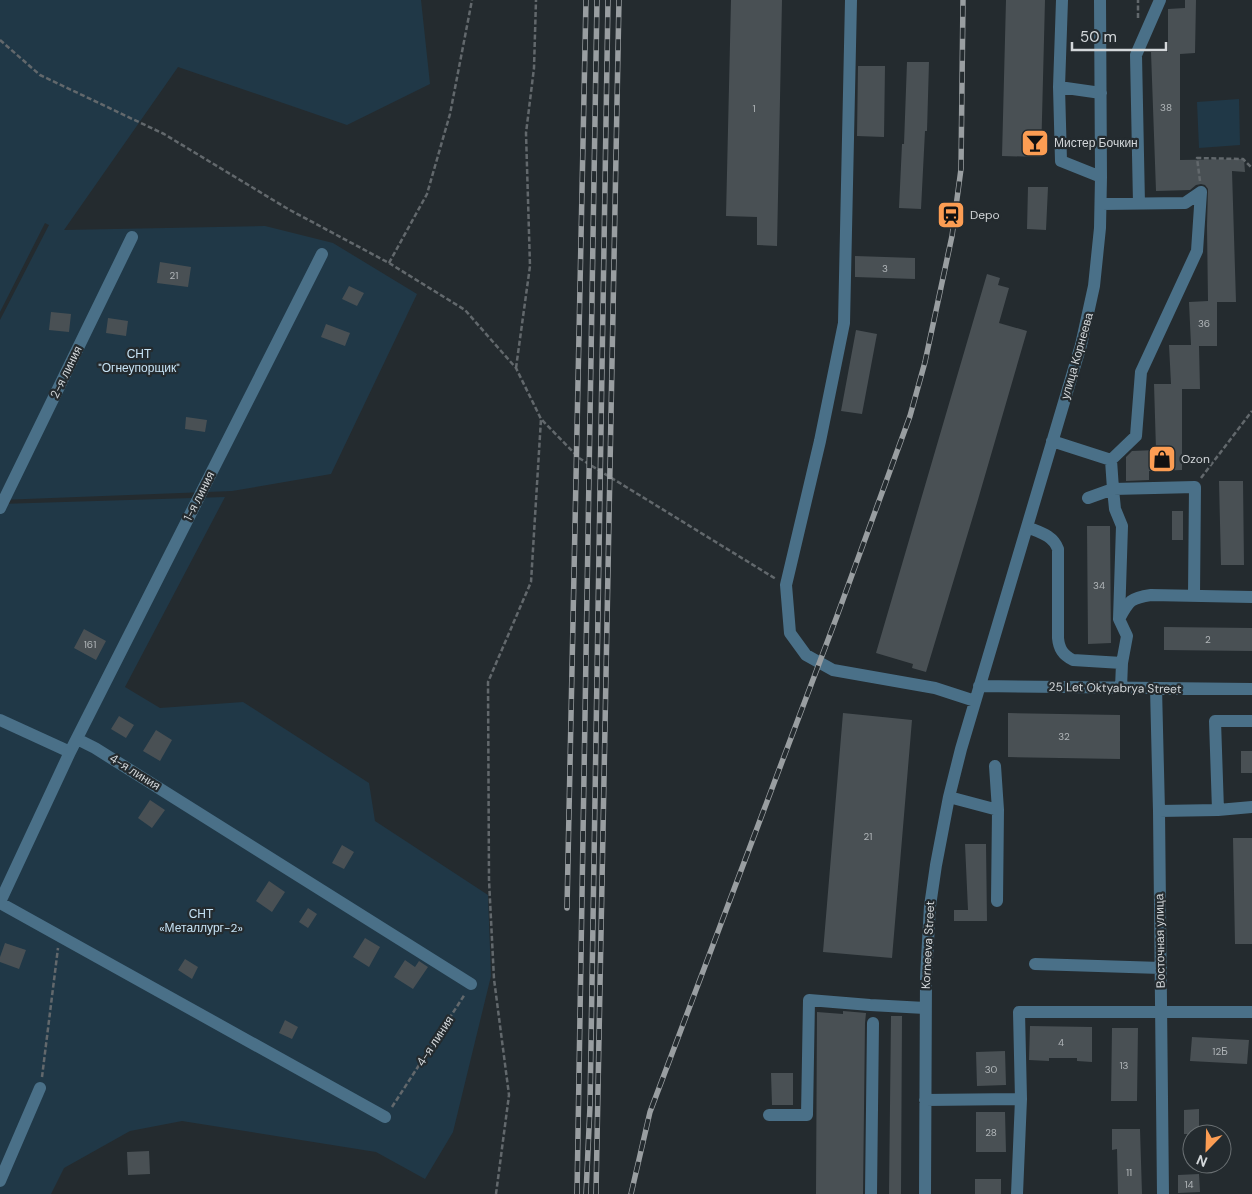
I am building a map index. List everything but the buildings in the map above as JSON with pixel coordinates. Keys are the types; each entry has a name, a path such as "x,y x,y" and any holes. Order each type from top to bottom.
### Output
{"street":[{"path":"851,0 844,323 820,441 786,585 790,633 806,655 833,670 935,688 975,701"},
{"path":"1062,0 1058,87 1061,161 1101,177"},
{"name":"улица Корнеева","path":"975,701 1092,299 1098,256 1101,204 1100,0"},
{"path":"1140,204 1136,55 1160,0"},
{"path":"1058,87 1100,93"},
{"path":"1101,204 1185,204 1202,192"},
{"path":"1110,460 1136,436 1141,372 1197,251 1202,192"},
{"name":"2-я линия","path":"0,508 132,237"},
{"name":"1-я линия","path":"70,752 322,254"},
{"path":"1052,441 1110,460"},
{"path":"1110,460 1115,509 1122,526 1119,619 1127,636 1121,670 1121,688"},
{"path":"1088,498 1113,489 1195,487 1194,596"},
{"path":"1027,527 1051,538 1058,549 1058,638 1060,650 1073,660 1122,663"},
{"path":"1119,619 1128,604 1138,597 1151,595 1252,597"},
{"name":"25 Let Oktyabrya Street","path":"979,686 1252,689"},
{"name":"Восточная улица","path":"1156,688 1163,1194"},
{"name":"Korneeva Street","path":"926,1194 925,1008 926,953 930,906 949,797 975,701"},
{"path":"0,720 70,752 0,902 385,1117"},
{"path":"1218,810 1214,721 1252,721"},
{"name":"4-я линия","path":"78,739 472,984"},
{"path":"995,766 998,810 997,901"},
{"path":"949,797 998,810"},
{"path":"1159,811 1218,810 1252,807"},
{"path":"1035,964 1161,968"},
{"path":"769,1114 806,1115 809,1000 925,1008"},
{"path":"1017,1194 1021,1099 1019,1012 1252,1012"},
{"path":"871,1194 873,1023"},
{"path":"0,1181 40,1088"},
{"path":"925,1100 1021,1099"}],"path":[{"path":"389,263 427,194 450,114 472,0"},
{"path":"516,368 530,266 526,133 534,68 536,0"},
{"path":"0,40 40,75 164,134 288,209 389,263 465,310 516,368 540,419 579,458 786,585"},
{"path":"1202,192 1197,158 1243,159 1252,168"},
{"path":"1195,487 1252,412"},
{"path":"496,1194 509,1095 494,969 489,861 488,682 531,582 540,419"},
{"path":"40,1088 60,936"},
{"name":"4-я линия","path":"385,1117 472,984"}],"green space":[{"name":"СНТ \"Огнеупорщик\"","path":"0,0 421,0 430,84 347,125 178,67 64,230 265,226 333,243 417,294 331,474 232,491 0,500 0,320 49,225 45,223 0,312"},
{"path":"1239,99 1240,145 1199,148 1197,102"},
{"name":"СНТ «Металлург-2»","path":"225,497 125,687 160,708 243,702 369,783 375,821 488,895 491,976 453,1132 425,1179 376,1152 182,1121 130,1131 64,1168 51,1194 0,1194 0,504"}],"railway":[{"path":"567,908 586,0"},
{"path":"577,1194 597,0"},
{"path":"586,1194 590,1106 608,0"},
{"path":"596,1194 619,0"},
{"path":"631,1194 650,1112 837,616 910,416 925,362 952,236 961,169 963,0"}],"place":[{"name":"Мистер Бочкин","path":"1035,143"},
{"name":"Depo","path":"951,215"},
{"name":"Ozon","path":"1162,459"}]}
